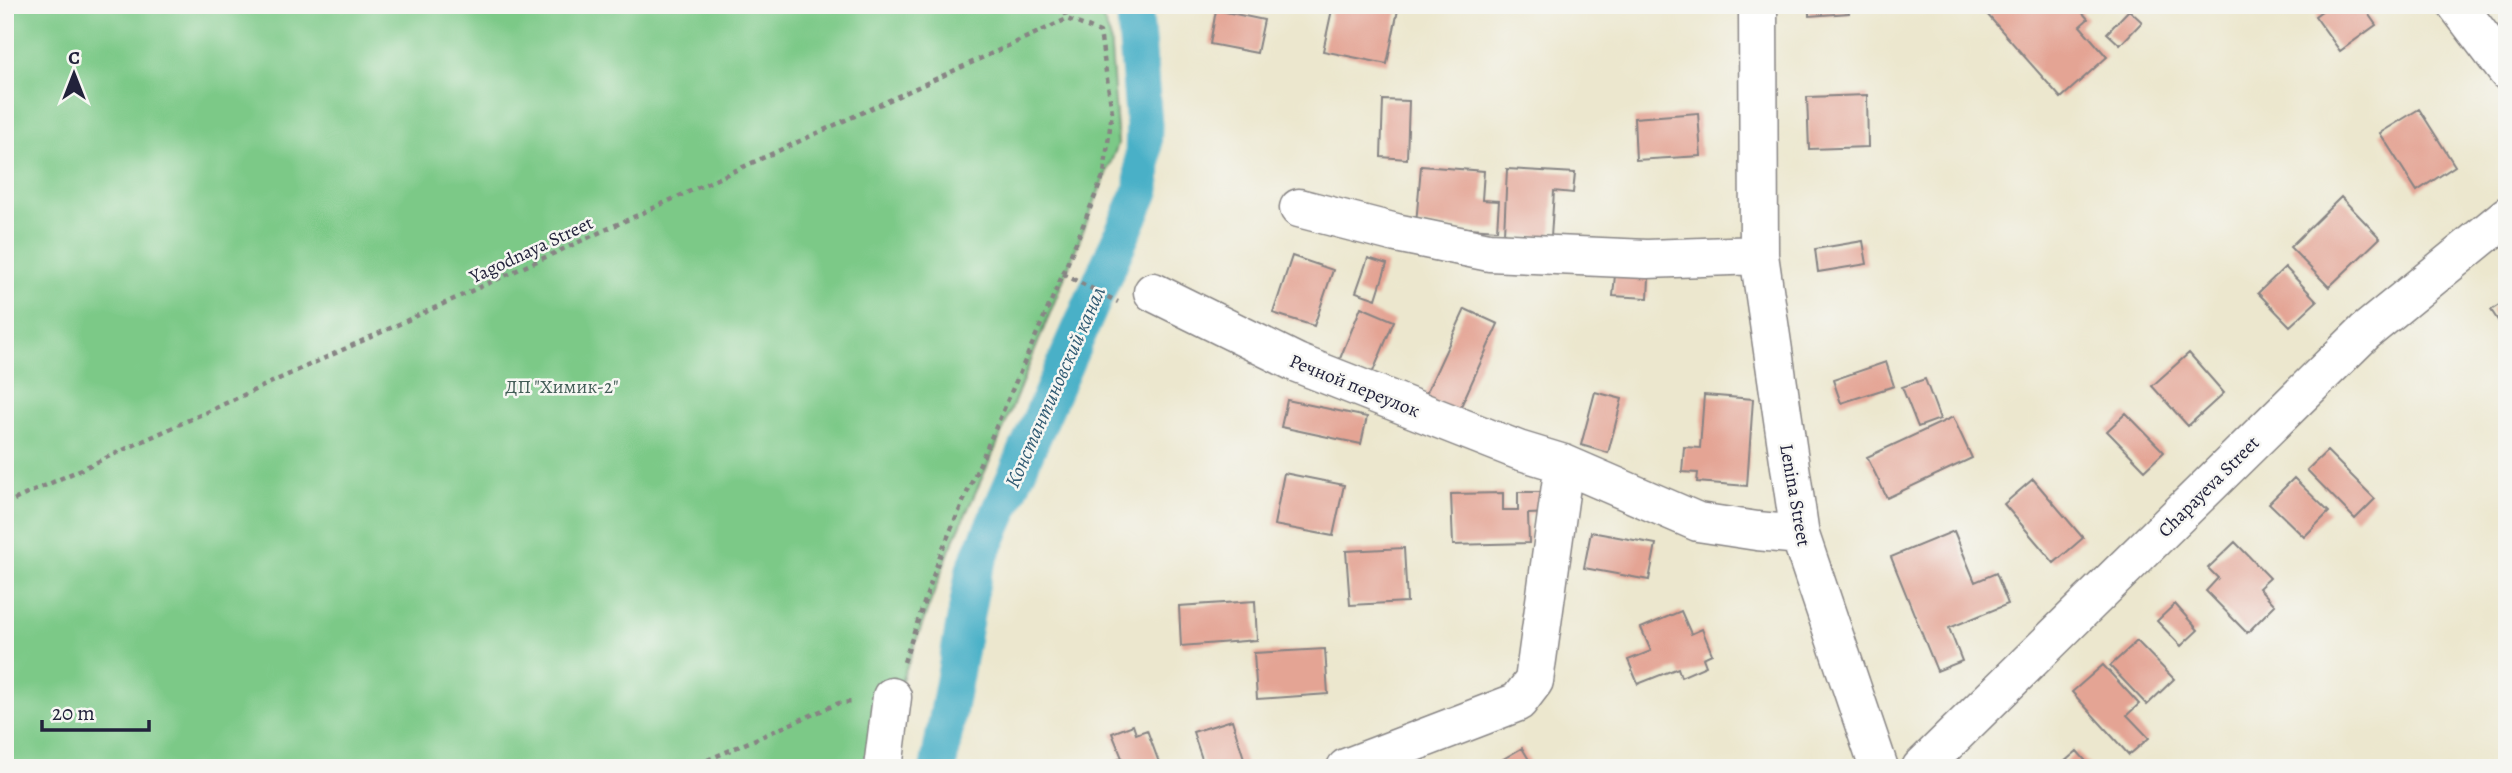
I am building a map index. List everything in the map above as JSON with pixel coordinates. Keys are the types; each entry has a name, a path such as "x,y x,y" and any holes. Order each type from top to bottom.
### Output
{"street":[{"name":"Lenina Street","path":"1758,5 1759,255 1800,535 1879,768"},
{"path":"2457,5 2507,71"},
{"path":"1299,208 1396,233 1489,252 1647,259 1759,255"},
{"name":"Chapayeva Street","path":"1921,768 2365,331 2507,216"},
{"name":"Речной переулок","path":"1136,298 1518,450 1564,464 1698,522 1800,535"},
{"path":"1346,768 1518,702 1534,681 1564,464"},
{"path":"883,768 892,697"}],"path":[{"path":"689,768 839,704 892,697 942,550 1104,174 1112,111 1100,32 1068,19 1063,5"},
{"name":"Yagodnaya Street","path":"5,504 1068,19"},
{"path":"1063,274 1079,282 1136,298"}],"green space":[{"name":"ДП \"Химик-2\"","path":"5,5 1097,5 1110,36 1118,144 996,447 950,549 896,696 887,768 5,768"}],"building":[{"path":"1333,5 1399,5 1387,64 1323,51"},
{"path":"1809,5 1848,5 1849,13 1809,16"},
{"path":"1979,5 2076,5 2088,19 2080,26 2107,57 2061,98"},
{"path":"2330,5 2362,5 2376,25 2340,51 2315,16"},
{"path":"1216,10 1264,20 1257,53 1210,44"},
{"path":"2129,10 2142,22 2120,45 2107,33"},
{"path":"1867,95 1868,147 1809,149 1807,97"},
{"path":"1383,100 1409,101 1407,159 1381,157"},
{"path":"2419,109 2455,166 2417,191 2380,133"},
{"path":"1698,113 1701,156 1636,160 1634,118"},
{"path":"1421,166 1484,171 1482,200 1499,201 1497,230 1416,224"},
{"path":"1507,169 1575,173 1573,193 1554,191 1551,237 1504,234"},
{"path":"2341,197 2380,238 2329,287 2290,247"},
{"path":"1863,241 1867,264 1818,272 1815,249"},
{"path":"1292,256 1333,270 1314,326 1273,313"},
{"path":"1368,258 1387,264 1376,299 1356,292"},
{"path":"2285,267 2317,301 2290,326 2258,293"},
{"path":"1615,275 1649,278 1648,298 1613,296"},
{"path":"2507,300 2507,334 2491,310"},
{"path":"1361,307 1394,321 1372,374 1339,361"},
{"path":"1465,309 1498,324 1458,413 1424,398"},
{"path":"2189,353 2224,393 2188,426 2152,386"},
{"path":"1886,362 1894,386 1841,403 1833,380"},
{"path":"1925,379 1940,419 1918,427 1902,387"},
{"path":"1595,392 1622,399 1608,453 1581,445"},
{"path":"1704,395 1753,399 1747,486 1697,482 1698,473 1682,472 1684,447 1700,448"},
{"path":"1287,400 1367,417 1361,444 1281,427"},
{"path":"2126,413 2164,452 2145,470 2107,431"},
{"path":"1953,417 1972,458 1887,498 1867,457"},
{"path":"2327,451 2375,499 2355,519 2307,470"},
{"path":"1284,473 1344,485 1333,536 1274,525"},
{"path":"2294,478 2329,512 2304,537 2269,503"},
{"path":"2033,479 2083,538 2054,563 2004,504"},
{"path":"1518,492 1550,492 1551,513 1528,514 1529,543 1453,545 1451,494 1503,493 1503,510 1518,510"},
{"path":"1954,531 1975,582 1996,573 2008,604 1949,628 1962,661 1937,671 1891,557"},
{"path":"1591,532 1656,544 1649,580 1584,568"},
{"path":"2235,542 2270,578 2259,588 2275,605 2247,633 2206,591 2218,578 2208,568"},
{"path":"1404,548 1407,602 1350,605 1346,551"},
{"path":"1255,601 1257,640 1181,646 1179,606"},
{"path":"2175,604 2198,630 2181,646 2157,621"},
{"path":"1681,611 1691,634 1702,629 1712,654 1703,658 1706,666 1681,677 1678,668 1638,684 1628,660 1651,651 1641,628"},
{"path":"2137,641 2174,679 2147,705 2110,666"},
{"path":"1325,649 1328,694 1257,699 1254,653"},
{"path":"2103,665 2139,704 2127,715 2149,738 2129,755 2072,692"},
{"path":"1232,720 1247,768 1205,768 1193,732"},
{"path":"1133,725 1136,734 1147,730 1161,768 1098,768 1122,758 1112,733"},
{"path":"1522,748 1534,768 1488,768"},
{"path":"2077,751 2092,768 2057,768"}],"waterway":[{"name":"Константиновский канал","path":"938,768 974,570 1142,189 1144,125 1134,5"}]}
